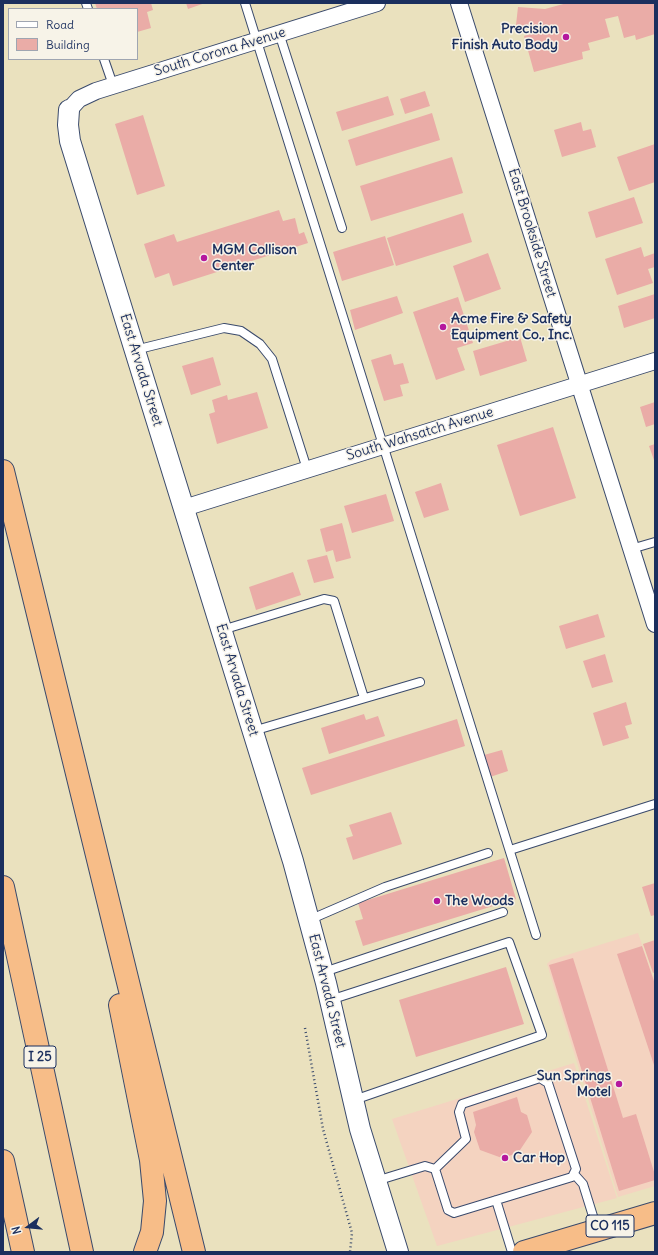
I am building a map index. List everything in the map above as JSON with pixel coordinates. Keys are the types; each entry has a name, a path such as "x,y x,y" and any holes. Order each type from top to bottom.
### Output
{"highway":[{"path":"3,471 98,853 194,1252"},
{"path":"98,853 121,1010 151,1160 155,1201 152,1232 145,1252"},
{"name":"I 25","path":"3,887 82,1252"},
{"path":"3,1161 22,1247"},
{"name":"CO 115","path":"524,1252 655,1213"}],"street":[{"name":"South Corona Avenue","path":"69,110 79,99 113,85 377,3"},
{"name":"East Brookside Street","path":"459,3 655,624"},
{"name":"East Arvada Street","path":"69,110 68,125 70,140 253,731 309,920 330,1000 353,1100 398,1252"},
{"name":"South Wahsatch Avenue","path":"184,508 655,361"}],"lane":[{"path":"245,3 382,446 536,935"},
{"path":"279,33 342,228"},
{"path":"104,60 113,85"},
{"path":"135,350 224,328 241,331 248,335 260,344 272,359 308,469"},
{"path":"631,549 655,542"},
{"path":"222,630 324,599 334,601 364,698"},
{"path":"253,731 420,682"},
{"path":"510,850 655,804"},
{"path":"309,920 385,887 488,853"},
{"path":"323,972 503,912"},
{"path":"330,1000 509,942 542,1035 353,1100"},
{"path":"540,1078 548,1083 576,1169 572,1177 454,1212 448,1210 435,1169 466,1139 459,1112 462,1104 540,1078"},
{"path":"376,1181 425,1166 435,1169"},
{"path":"574,1174 583,1184 598,1230"},
{"path":"496,1200 512,1252"}],"path":[{"path":"305,1028 323,1129 352,1233 350,1252"}],"shaded area":[{"name":"Sun Springs Motel","path":"638,933 655,981 655,1186 618,1197 547,964 551,960"},
{"name":"Car Hop","path":"574,1063 617,1198 437,1246 392,1119"}],"building":[{"path":"95,3 151,3 153,10 147,12 151,28 138,32 138,8 97,8"},
{"path":"186,3 205,3 188,9"},
{"name":"Precision Finish Auto Body","path":"567,3 655,3 655,34 636,40 635,35 624,38 618,16 605,19 610,37 588,43 590,50 582,52 583,59 534,72 524,36 541,31 540,28 516,25 518,7 545,9"},
{"path":"425,91 430,106 405,114 400,99"},
{"path":"388,96 394,115 342,131 336,112"},
{"path":"432,113 440,140 356,166 348,140"},
{"path":"143,115 165,186 137,195 115,124"},
{"path":"581,122 583,131 591,129 596,147 562,157 554,130"},
{"path":"655,144 655,182 629,191 617,157"},
{"path":"452,157 463,193 371,221 360,186"},
{"path":"634,197 643,223 596,238 588,212"},
{"name":"MGM Collison Center","path":"279,210 283,221 295,218 299,234 304,232 308,243 173,286 169,273 155,278 144,244 174,234 177,242"},
{"path":"463,213 472,242 396,266 387,238"},
{"path":"385,236 394,265 342,281 333,252"},
{"path":"641,247 644,257 655,253 655,267 648,269 653,283 617,295 605,259"},
{"path":"488,253 501,289 465,302 453,266"},
{"path":"655,294 655,318 624,328 618,306"},
{"path":"397,296 403,313 355,330 350,310"},
{"name":"Acme Fire & Safety Equipment Co., Inc.","path":"458,297 473,343 457,348 465,370 436,380 413,312"},
{"path":"520,337 527,361 480,376 473,351"},
{"path":"391,354 394,365 403,363 409,383 400,385 403,396 384,401 371,360"},
{"path":"213,357 221,385 191,395 182,366"},
{"path":"257,392 268,428 217,444 209,414 215,412 212,400 227,395 228,400"},
{"path":"655,402 655,424 646,427 640,407"},
{"path":"553,427 576,498 520,516 497,445"},
{"path":"655,444 655,463 649,446"},
{"path":"441,483 449,510 424,518 415,492"},
{"path":"386,494 394,521 352,533 344,506"},
{"path":"342,523 351,558 336,562 333,550 326,552 320,529"},
{"path":"327,555 334,578 314,583 307,560"},
{"path":"293,572 301,595 256,610 249,587"},
{"path":"598,614 605,637 566,649 559,626"},
{"path":"605,654 613,682 592,688 583,661"},
{"path":"626,702 632,724 625,726 629,738 603,746 593,713"},
{"path":"364,714 366,720 378,716 385,736 329,754 321,728"},
{"path":"457,719 465,746 311,795 302,768"},
{"path":"502,750 508,771 490,777 484,755"},
{"path":"391,812 402,844 353,860 346,838 353,836 349,825"},
{"name":"The Woods","path":"504,858 516,899 363,946 355,921 363,919 358,903"},
{"path":"655,883 655,915 651,916 642,887"},
{"path":"655,940 655,972 653,973 643,944"},
{"path":"642,946 655,984 655,1068 617,954"},
{"path":"573,958 623,1118 636,1114 655,1175 655,1180 619,1191 549,965"},
{"path":"506,967 524,1024 416,1057 399,1000"},
{"path":"517,1097 521,1112 527,1115 532,1132 518,1153 502,1158 480,1150 474,1132 476,1125 473,1112"}],"place":[{"name":"Precision Finish Auto Body","path":"566,37"},
{"name":"MGM Collison Center","path":"204,258"},
{"name":"Acme Fire & Safety Equipment Co., Inc.","path":"443,327"},
{"name":"The Woods","path":"437,901"},
{"name":"Sun Springs Motel","path":"619,1084"},
{"name":"Car Hop","path":"505,1158"}]}
